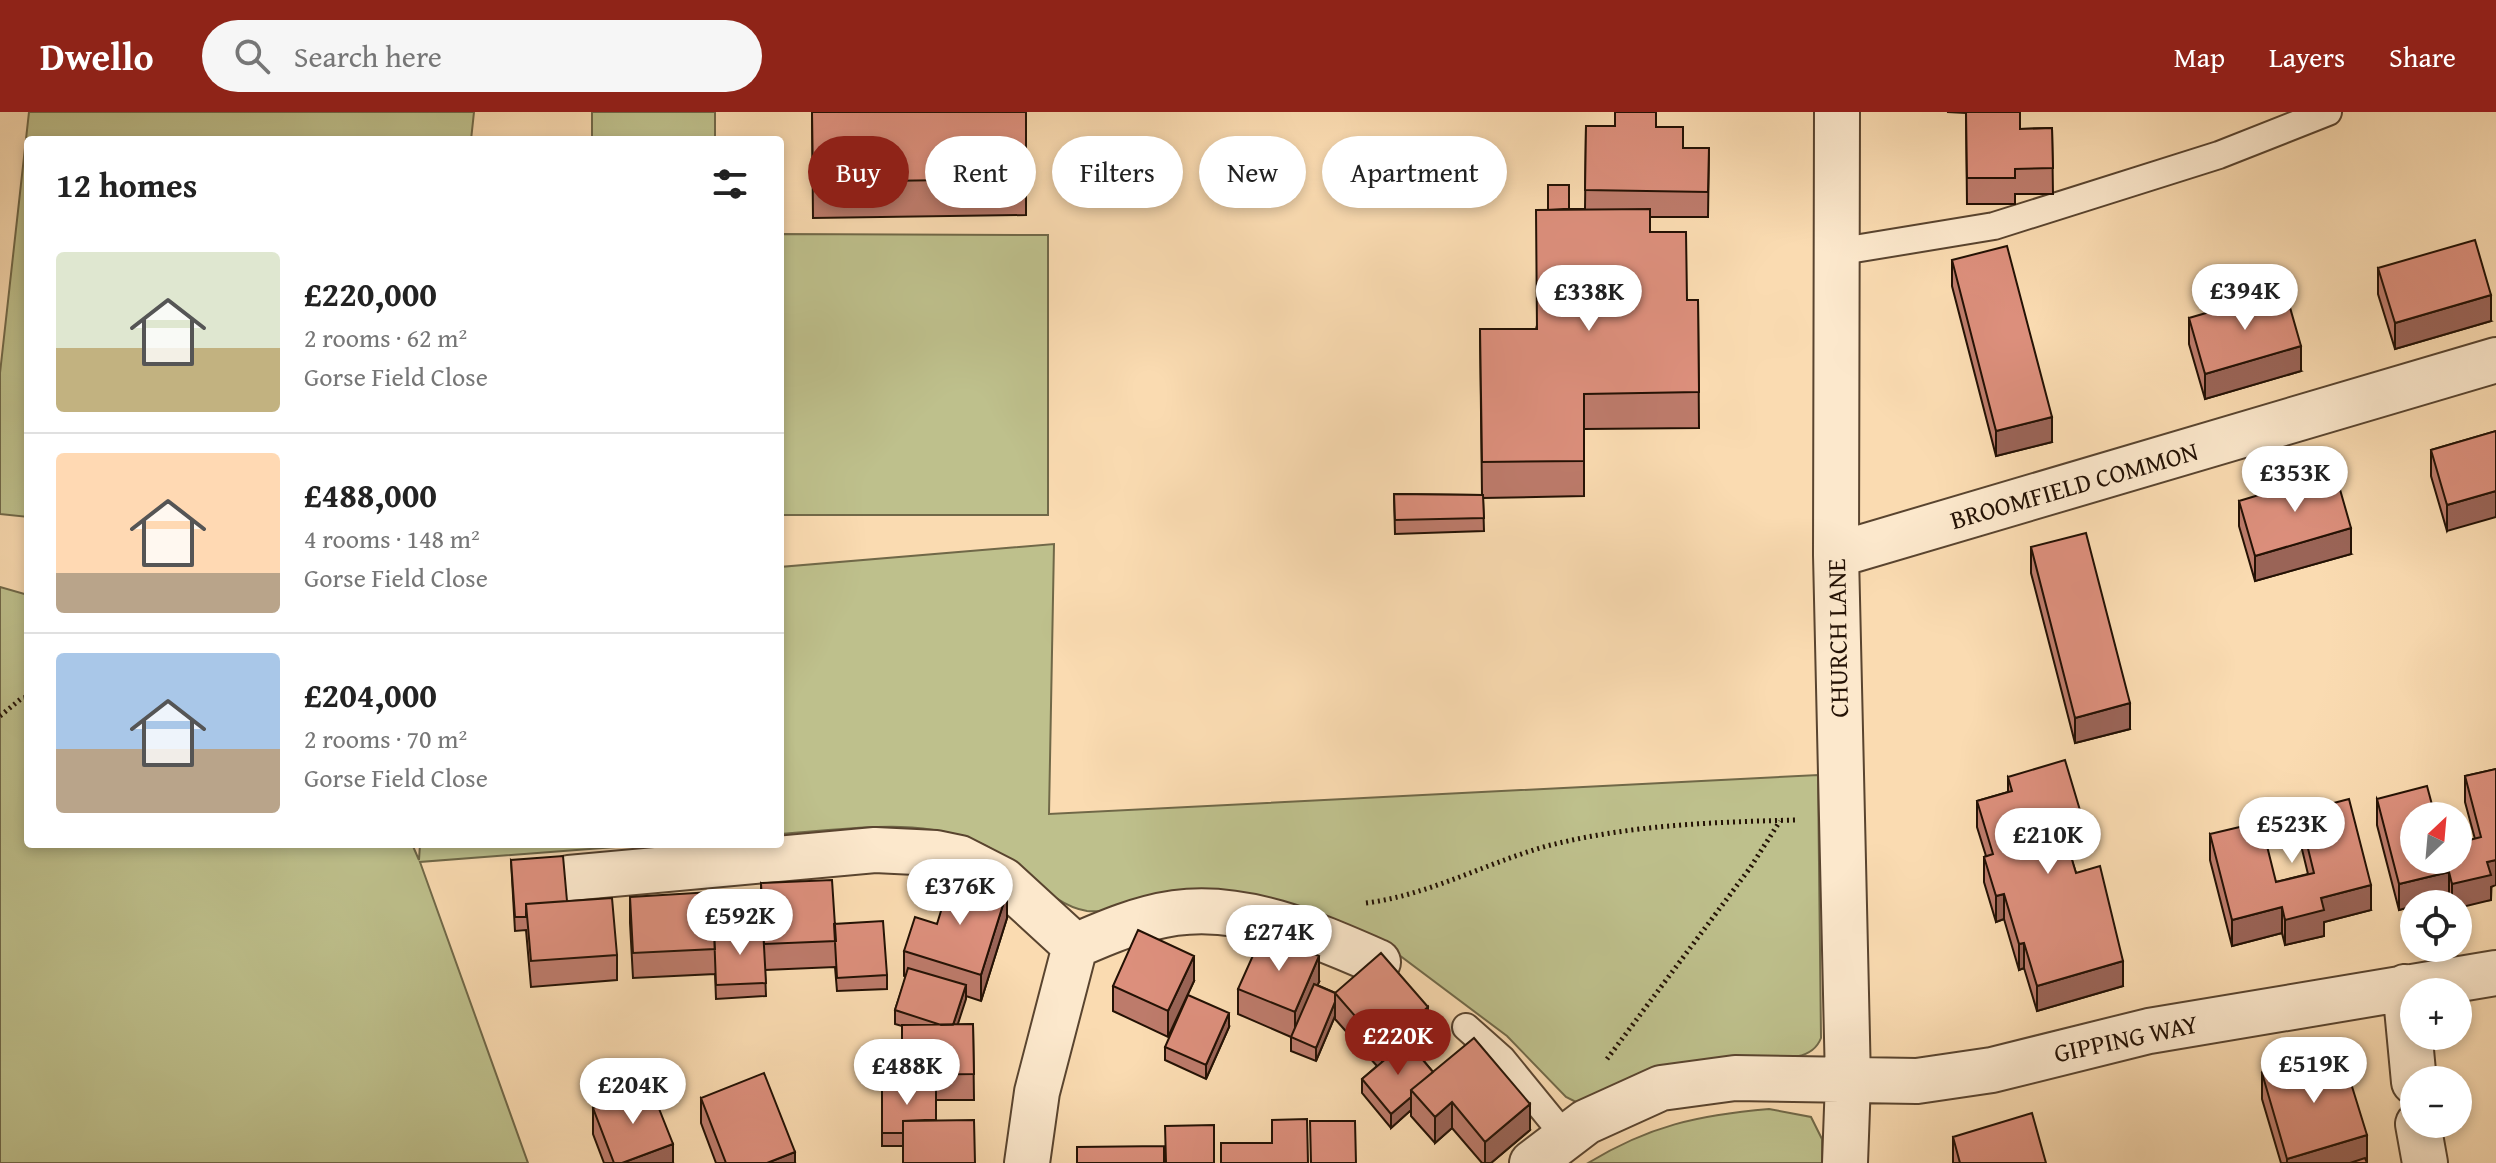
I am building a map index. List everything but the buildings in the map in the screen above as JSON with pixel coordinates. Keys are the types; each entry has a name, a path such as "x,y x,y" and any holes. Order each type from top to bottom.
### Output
{"street":[{"name":"CHURCH LANE","path":"1837,112 1836,555 1848,1081 1845,1163"},
{"name":"BROOMFIELD COMMON","path":"1836,555 2496,360"},
{"path":"569,878 875,850 936,853 960,858 1003,880 1075,946"},
{"path":"1075,946 1143,920 1206,912 1282,925 1378,962"},
{"path":"1027,1163 1037,1092 1075,946"},
{"name":"GIPPING WAY","path":"2464,978 2496,973"},
{"name":"GIPPING WAY","path":"1532,1163 1575,1128 1633,1098 1695,1082 1765,1077 1917,1081 1992,1070 2135,1034 2400,988"},
{"path":"2421,1138 2425,1163"}],"lane":[{"path":"1836,252 1994,226 2219,155 2328,112"},
{"path":"1466,1027 1575,1128"}],"path":[{"path":"0,716 24,698"},
{"path":"1357,904 1411,894 1578,838 1624,830 1840,818"},
{"path":"1575,1128 1580,1104 1590,1082 1750,868 1780,820"}],"green space":[{"path":"29,112 474,112 471,136 26,136"},
{"path":"592,112 715,112 715,136 592,136"},
{"path":"24,157 24,517 0,514 0,373"},
{"path":"784,234 1048,235 1048,515 784,515"},
{"path":"1054,544 1049,814 1818,775 1821,1038 1816,1047 1798,1056 1721,1058 1659,1070 1580,1104 1566,1097 1507,1036 1395,952 1118,910 1087,911 1060,901 980,843 932,830 882,827 784,834 784,567"},
{"path":"0,587 24,594 24,848 414,848 419,860 420,848 603,848 420,862 528,1163 0,1163"},
{"path":"1769,1109 1811,1117 1822,1139 1822,1163 1588,1163 1632,1140 1675,1124"}]}
